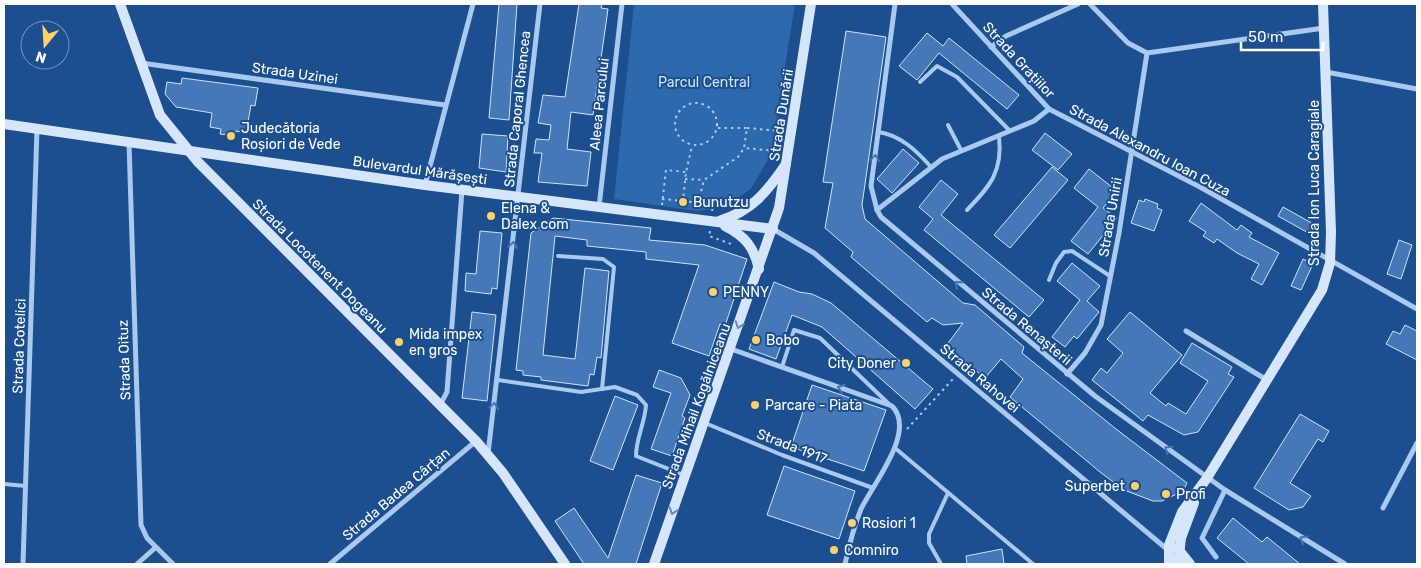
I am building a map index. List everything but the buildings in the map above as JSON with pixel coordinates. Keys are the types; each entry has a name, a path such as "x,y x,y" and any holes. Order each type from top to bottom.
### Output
{"main road":[{"name":"Strada Locotenent Dogeanu","path":"120,4 160,115 187,150 488,454 503,473 564,564"},
{"name":"Strada Dunării","path":"773,229 782,198 811,4"},
{"name":"Strada Ion Luca Caragiale","path":"1172,548 1184,527 1200,489 1322,290 1330,263 1323,4"},
{"name":"Bulevardul Mărășești","path":"4,124 425,185 773,229"},
{"path":"715,222 731,217 753,206 764,195 788,157"},
{"path":"715,222 740,234 747,241 755,253 760,269"},
{"name":"Strada Mihail Kogălniceanu","path":"654,564 773,229"},
{"path":"1169,564 1172,548"},
{"path":"1172,548 1178,564"},
{"path":"1172,548 1190,564"}],"street":[{"path":"425,185 472,4"},
{"name":"Strada Caporal Ghencea","path":"488,454 540,4"},
{"name":"Aleea Parcului","path":"599,208 622,4"},
{"path":"876,210 872,186 896,4"},
{"name":"Strada Grațiilor","path":"952,4 1049,109"},
{"path":"991,47 1006,36 1078,4"},
{"path":"1090,4 1128,43 1136,49 1147,53 1324,28"},
{"name":"Strada Unirii","path":"1067,374 1096,336 1101,325 1132,151 1147,53"},
{"name":"Strada Uzinei","path":"141,62 445,105"},
{"path":"1326,72 1417,89"},
{"name":"Strada Alexandru Ioan Cuza","path":"876,210 942,159 1034,122 1049,109 1132,151 1417,310"},
{"name":"Strada Cotelici","path":"23,564 37,129"},
{"name":"Strada Oituz","path":"129,143 142,525 147,538 173,564"},
{"path":"440,405 447,392 462,190"},
{"name":"Strada Renașterii","path":"876,210 888,224 1067,374 1207,478 1345,564"},
{"name":"Strada Rahovei","path":"773,229 814,253 958,374 1172,548"},
{"path":"1186,331 1267,380"},
{"path":"731,349 892,406 897,411 900,420 894,448 861,510 845,564"},
{"name":"Strada Badea Cârțan","path":"330,564 476,442"},
{"path":"1383,508 1417,443"},
{"path":"1216,556 1202,538 1225,490"},
{"path":"137,564 155,548"}],"lane":[{"path":"920,82 937,66 957,77 1010,131"},
{"path":"948,125 961,150"},
{"path":"878,132 891,134 905,142 931,167"},
{"path":"967,210 993,179 1000,164 999,136"},
{"path":"1049,280 1056,263 1064,252 1072,251 1110,276"},
{"path":"558,256 602,259 614,267 602,389"},
{"path":"782,367 794,330 820,338 892,406"},
{"path":"498,380 581,392 615,387 626,389 637,395 646,405 645,420 639,436 636,456 685,476"},
{"name":"Strada 1917","path":"704,423 782,455 873,488"},
{"path":"894,448 1033,564"},
{"path":"4,484 26,486"},
{"path":"941,564 929,544 929,534 948,493"}],"path":[{"path":"696,102 708,106 715,115 717,128 712,139 707,143 692,146 684,142 677,132 677,115 684,105 696,102"},
{"path":"717,128 747,128 792,132"},
{"path":"685,179 704,180 738,157 744,148 747,128"},
{"path":"680,218 686,172 692,146"},
{"path":"744,148 788,157"},
{"path":"661,216 666,170 686,172"},
{"path":"698,204 704,180"},
{"path":"662,200 713,206 715,222 709,236 734,245"},
{"path":"897,439 958,374"}],"green space":[{"name":"Parcul Central","path":"634,4 795,4 771,154 751,189 733,201 713,209 697,211 614,199"}],"place":[{"name":"Judecătoria Roșiori de Vede","path":"231,136"},
{"name":"Bunutzu","path":"683,202"},
{"name":"Elena & Dalex com","path":"491,216"},
{"name":"PENNY","path":"713,292"},
{"name":"Bobo","path":"756,340"},
{"name":"Mida impex en gros","path":"399,342"},
{"name":"City Doner","path":"906,363"},
{"name":"Parcare - Piata","path":"755,405"},
{"name":"Superbet","path":"1135,486"},
{"name":"Profi","path":"1166,494"},
{"name":"Rosiori 1","path":"852,523"},
{"name":"Comniro","path":"834,550"}]}
